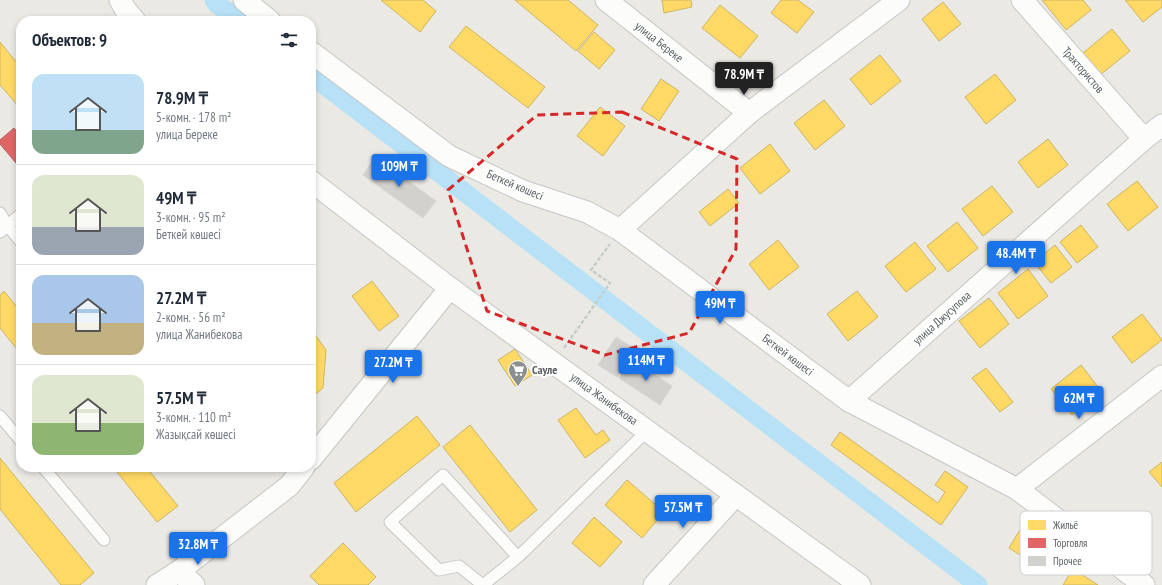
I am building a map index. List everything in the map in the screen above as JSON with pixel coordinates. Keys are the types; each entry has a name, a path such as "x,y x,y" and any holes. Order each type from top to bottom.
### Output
{"street":[{"path":"120,0 131,16"},
{"path":"244,0 264,16"},
{"name":"улица Береке","path":"606,0 750,113"},
{"name":"Трактористов","path":"1022,0 1144,139"},
{"path":"620,230 750,113 895,1"},
{"name":"Беткей көшесі","path":"316,56 449,156 523,191 587,212 620,230 849,401 1017,489 1046,511"},
{"name":"улица Джусупова","path":"849,401 1144,139 1162,125"},
{"name":"улица Жанибекова","path":"316,185 450,288 860,585"},
{"path":"316,453 450,288"},
{"path":"1017,489 1162,376"},
{"path":"158,585 179,571 289,486 300,472"},
{"path":"654,585 736,495"},
{"path":"179,571 194,585"},
{"name":"Беткей көшесі","path":"1131,575 1144,585"}],"lane":[{"path":"0,213 3,228 16,238"},
{"path":"3,228 16,218"},
{"path":"0,416 16,435"},
{"path":"518,557 443,475 390,522 440,570 459,566 483,585 518,557 648,431"},
{"path":"47,472 104,540"}],"path":[{"path":"553,363 610,283 591,270 620,230"}],"highlighted area":[{"path":"622,112 737,159 736,249 689,333 605,355 487,311 448,190 537,115"}],"building: Жильё":[{"path":"381,0 423,0 436,11 420,32"},
{"path":"515,0 568,0 598,25 576,51"},
{"path":"662,0 691,0 692,7 664,13"},
{"path":"781,0 798,0 814,12 797,33 771,13"},
{"path":"1042,0 1083,0 1091,10 1066,30"},
{"path":"1125,0 1162,0 1162,7 1143,22"},
{"path":"943,2 961,24 939,41 922,19"},
{"path":"720,5 758,36 740,58 702,28"},
{"path":"466,26 545,87 528,108 449,47"},
{"path":"1112,29 1130,51 1100,75 1083,53"},
{"path":"594,32 615,50 599,69 578,51"},
{"path":"0,42 16,62 16,104 0,85"},
{"path":"880,55 901,81 871,105 850,79"},
{"path":"995,74 1016,100 986,124 965,97"},
{"path":"661,79 679,91 659,121 641,109"},
{"path":"824,100 845,126 815,150 794,123"},
{"path":"600,107 625,126 603,156 577,136"},
{"path":"1048,139 1068,165 1038,188 1018,162"},
{"path":"770,144 790,171 760,194 740,168"},
{"path":"1137,181 1158,207 1128,231 1107,204"},
{"path":"992,186 1013,212 983,236 962,209"},
{"path":"728,189 739,203 710,226 699,212"},
{"path":"957,222 978,248 948,272 927,246"},
{"path":"1081,225 1098,247 1077,263 1060,242"},
{"path":"778,240 799,267 769,290 749,264"},
{"path":"915,242 936,269 906,292 885,266"},
{"path":"1055,245 1072,267 1051,283 1034,262"},
{"path":"1028,269 1048,296 1018,319 998,293"},
{"path":"372,281 399,316 379,331 352,296"},
{"path":"4,291 16,306 16,348 0,328 0,295"},
{"path":"857,291 878,317 848,341 827,314"},
{"path":"989,298 1009,324 980,348 959,321"},
{"path":"1142,314 1162,340 1132,363 1112,337"},
{"path":"316,336 326,350 323,388 316,394"},
{"path":"515,349 532,375 515,386 498,360"},
{"path":"1081,365 1101,391 1072,415 1051,389"},
{"path":"986,368 1013,402 1000,412 972,378"},
{"path":"576,408 596,435 603,430 610,440 585,458 558,420"},
{"path":"417,416 440,445 356,512 334,483"},
{"path":"470,425 537,510 510,532 443,447"},
{"path":"840,432 938,503 945,492 935,485 945,471 968,487 941,525 831,445"},
{"path":"0,458 94,573 80,585 61,585 0,509"},
{"path":"1162,462 1162,487 1149,472"},
{"path":"117,472 150,472 178,506 157,522"},
{"path":"627,480 664,512 642,538 605,505"},
{"path":"594,517 622,542 600,567 572,543"},
{"path":"1020,530 1020,555 1009,548"},
{"path":"343,543 376,577 368,585 319,585 310,576"},
{"path":"1069,575 1082,575 1098,585 1063,585"}],"building: Торговля":[{"path":"14,128 16,131 16,163 0,144 0,140"}],"building: Прочее":[{"path":"375,157 436,201 423,218 363,175"},
{"path":"616,337 635,349 617,377 598,365"},
{"path":"631,359 672,386 660,405 619,378"}],"waterway":[{"path":"214,0 233,16"},
{"path":"316,79 978,585"}],"place":[{"name":"Сауле","path":"518,387"}]}
